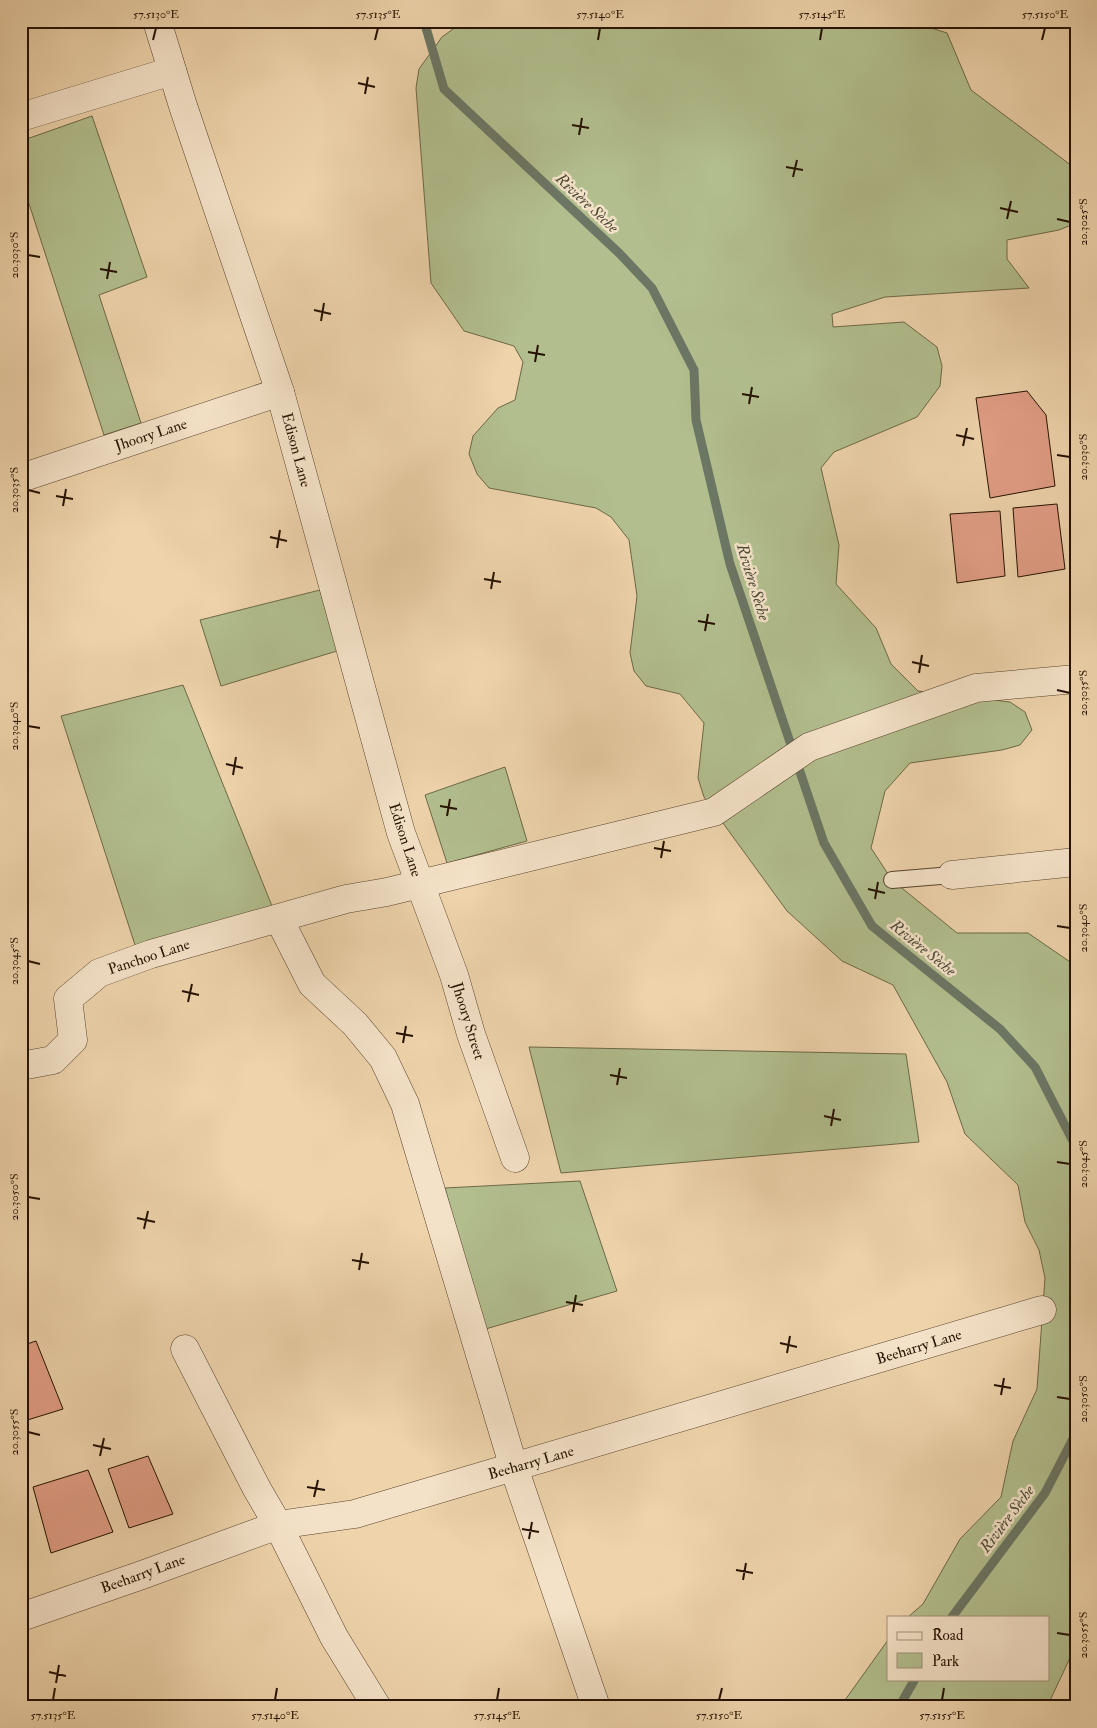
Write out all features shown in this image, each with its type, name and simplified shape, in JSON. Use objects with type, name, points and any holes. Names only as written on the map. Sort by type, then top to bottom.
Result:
[{"type":"street","name":"Edison Lane","points":[[157,21],[280,392],[401,833],[419,883]]},
{"type":"street","points":[[21,117],[172,71]]},
{"type":"street","name":"Jhoory Lane","points":[[21,478],[280,392]]},
{"type":"street","points":[[596,1707],[514,1468],[405,1104],[383,1058],[355,1024],[312,984],[279,919],[346,899],[387,892],[714,812],[809,747],[976,688],[1076,678]]},
{"type":"street","points":[[952,875],[1076,862]]},
{"type":"street","name":"Jhoory Street","points":[[419,883],[454,975],[471,1034],[515,1158]]},
{"type":"street","name":"Panchoo Lane","points":[[21,1066],[53,1060],[73,1040],[68,999],[99,973],[152,954],[279,919]]},
{"type":"street","name":"Beeharry Lane","points":[[21,1617],[278,1525],[355,1514],[1042,1310]]},
{"type":"street","points":[[184,1349],[257,1489],[278,1525],[334,1637],[377,1707]]},
{"type":"lane","points":[[892,880],[952,875]]},
{"type":"green space","points":[[464,21],[909,21],[947,33],[971,90],[1076,169],[1076,223],[1059,230],[1007,240],[1007,259],[1029,288],[885,297],[832,314],[833,327],[904,322],[937,347],[942,366],[940,386],[917,417],[834,452],[821,468],[839,545],[836,584],[876,628],[891,664],[918,691],[1010,702],[1025,712],[1032,730],[1020,745],[1002,750],[910,763],[885,791],[871,848],[892,880],[957,933],[1028,933],[1076,966],[1076,1621],[1069,1660],[1047,1707],[840,1707],[887,1641],[887,1680],[1050,1680],[1050,1616],[909,1616],[923,1604],[960,1539],[1001,1497],[1013,1441],[1037,1389],[1045,1278],[1039,1250],[1025,1222],[1018,1185],[965,1134],[947,1082],[893,985],[842,961],[787,911],[704,797],[698,778],[704,723],[680,694],[646,686],[634,671],[630,653],[637,596],[629,540],[611,517],[596,508],[489,488],[477,474],[469,454],[473,436],[498,408],[515,400],[523,362],[514,346],[464,331],[431,283],[416,88],[419,69],[442,37]]},
{"type":"green space","points":[[92,116],[147,277],[99,295],[141,423],[104,435],[21,179],[21,141]]},
{"type":"green space","points":[[320,590],[337,651],[221,686],[200,620]]},
{"type":"green space","points":[[183,685],[272,906],[135,945],[61,716]]},
{"type":"green space","points":[[505,767],[527,841],[447,863],[425,795]]},
{"type":"green space","points":[[529,1047],[906,1054],[919,1142],[561,1173]]},
{"type":"green space","points":[[580,1181],[617,1291],[482,1330],[445,1188]]},
{"type":"building","points":[[1027,391],[1046,415],[1055,486],[990,498],[976,398]]},
{"type":"building","points":[[1057,504],[1065,569],[1018,577],[1013,508]]},
{"type":"building","points":[[1000,511],[1005,576],[957,583],[950,514]]},
{"type":"building","points":[[36,1341],[63,1409],[21,1422],[21,1346]]},
{"type":"building","points":[[148,1456],[173,1514],[129,1528],[108,1469]]},
{"type":"building","points":[[88,1470],[113,1532],[51,1553],[33,1487]]},
{"type":"waterway","name":"Rivière Sèche","points":[[424,21],[444,89],[619,253],[652,288],[694,370],[696,420],[730,564],[824,843],[872,926],[1000,1029],[1035,1067],[1076,1147]]},
{"type":"waterway","name":"Rivière Sèche","points":[[953,1616],[1045,1493],[1076,1433]]},
{"type":"waterway","name":"Rivière Sèche","points":[[899,1707],[914,1680]]}]
